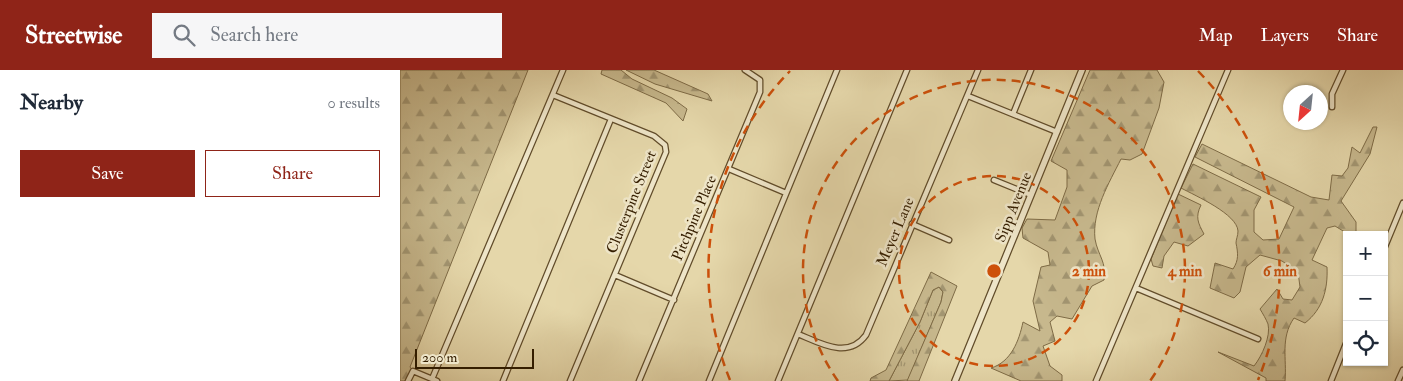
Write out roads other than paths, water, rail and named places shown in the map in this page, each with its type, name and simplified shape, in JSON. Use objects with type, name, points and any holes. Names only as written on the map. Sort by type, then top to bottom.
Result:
[{"type":"street","points":[[408,381],[413,371],[435,380],[563,70]]},
{"type":"street","name":"Pitchpine Place","points":[[639,381],[760,92],[760,80],[745,70]]},
{"type":"street","points":[[709,381],[837,70]]},
{"type":"street","points":[[778,381],[906,72],[898,70]]},
{"type":"street","name":"Meyer Lane","points":[[798,334],[836,349],[854,347],[861,342],[978,70]]},
{"type":"street","points":[[1013,114],[1031,70]]},
{"type":"street","name":"Sipp Avenue","points":[[955,381],[1082,70]]},
{"type":"street","points":[[1096,381],[1228,70]]},
{"type":"street","points":[[1332,107],[1332,94],[1343,70]]},
{"type":"street","name":"Clusterpine Street","points":[[553,95],[654,136],[662,141],[666,152],[570,381]]},
{"type":"street","points":[[968,96],[1057,132]]},
{"type":"street","points":[[503,381],[611,119]]},
{"type":"street","points":[[729,169],[786,193]]},
{"type":"street","points":[[994,180],[1031,195]]},
{"type":"street","points":[[1388,239],[1403,203]]},
{"type":"street","points":[[912,224],[949,240]]},
{"type":"street","points":[[615,275],[674,300]]},
{"type":"street","points":[[1136,288],[1258,339]]},
{"type":"street","points":[[1331,381],[1343,351]]},
{"type":"street","points":[[1398,381],[1403,370]]}]
